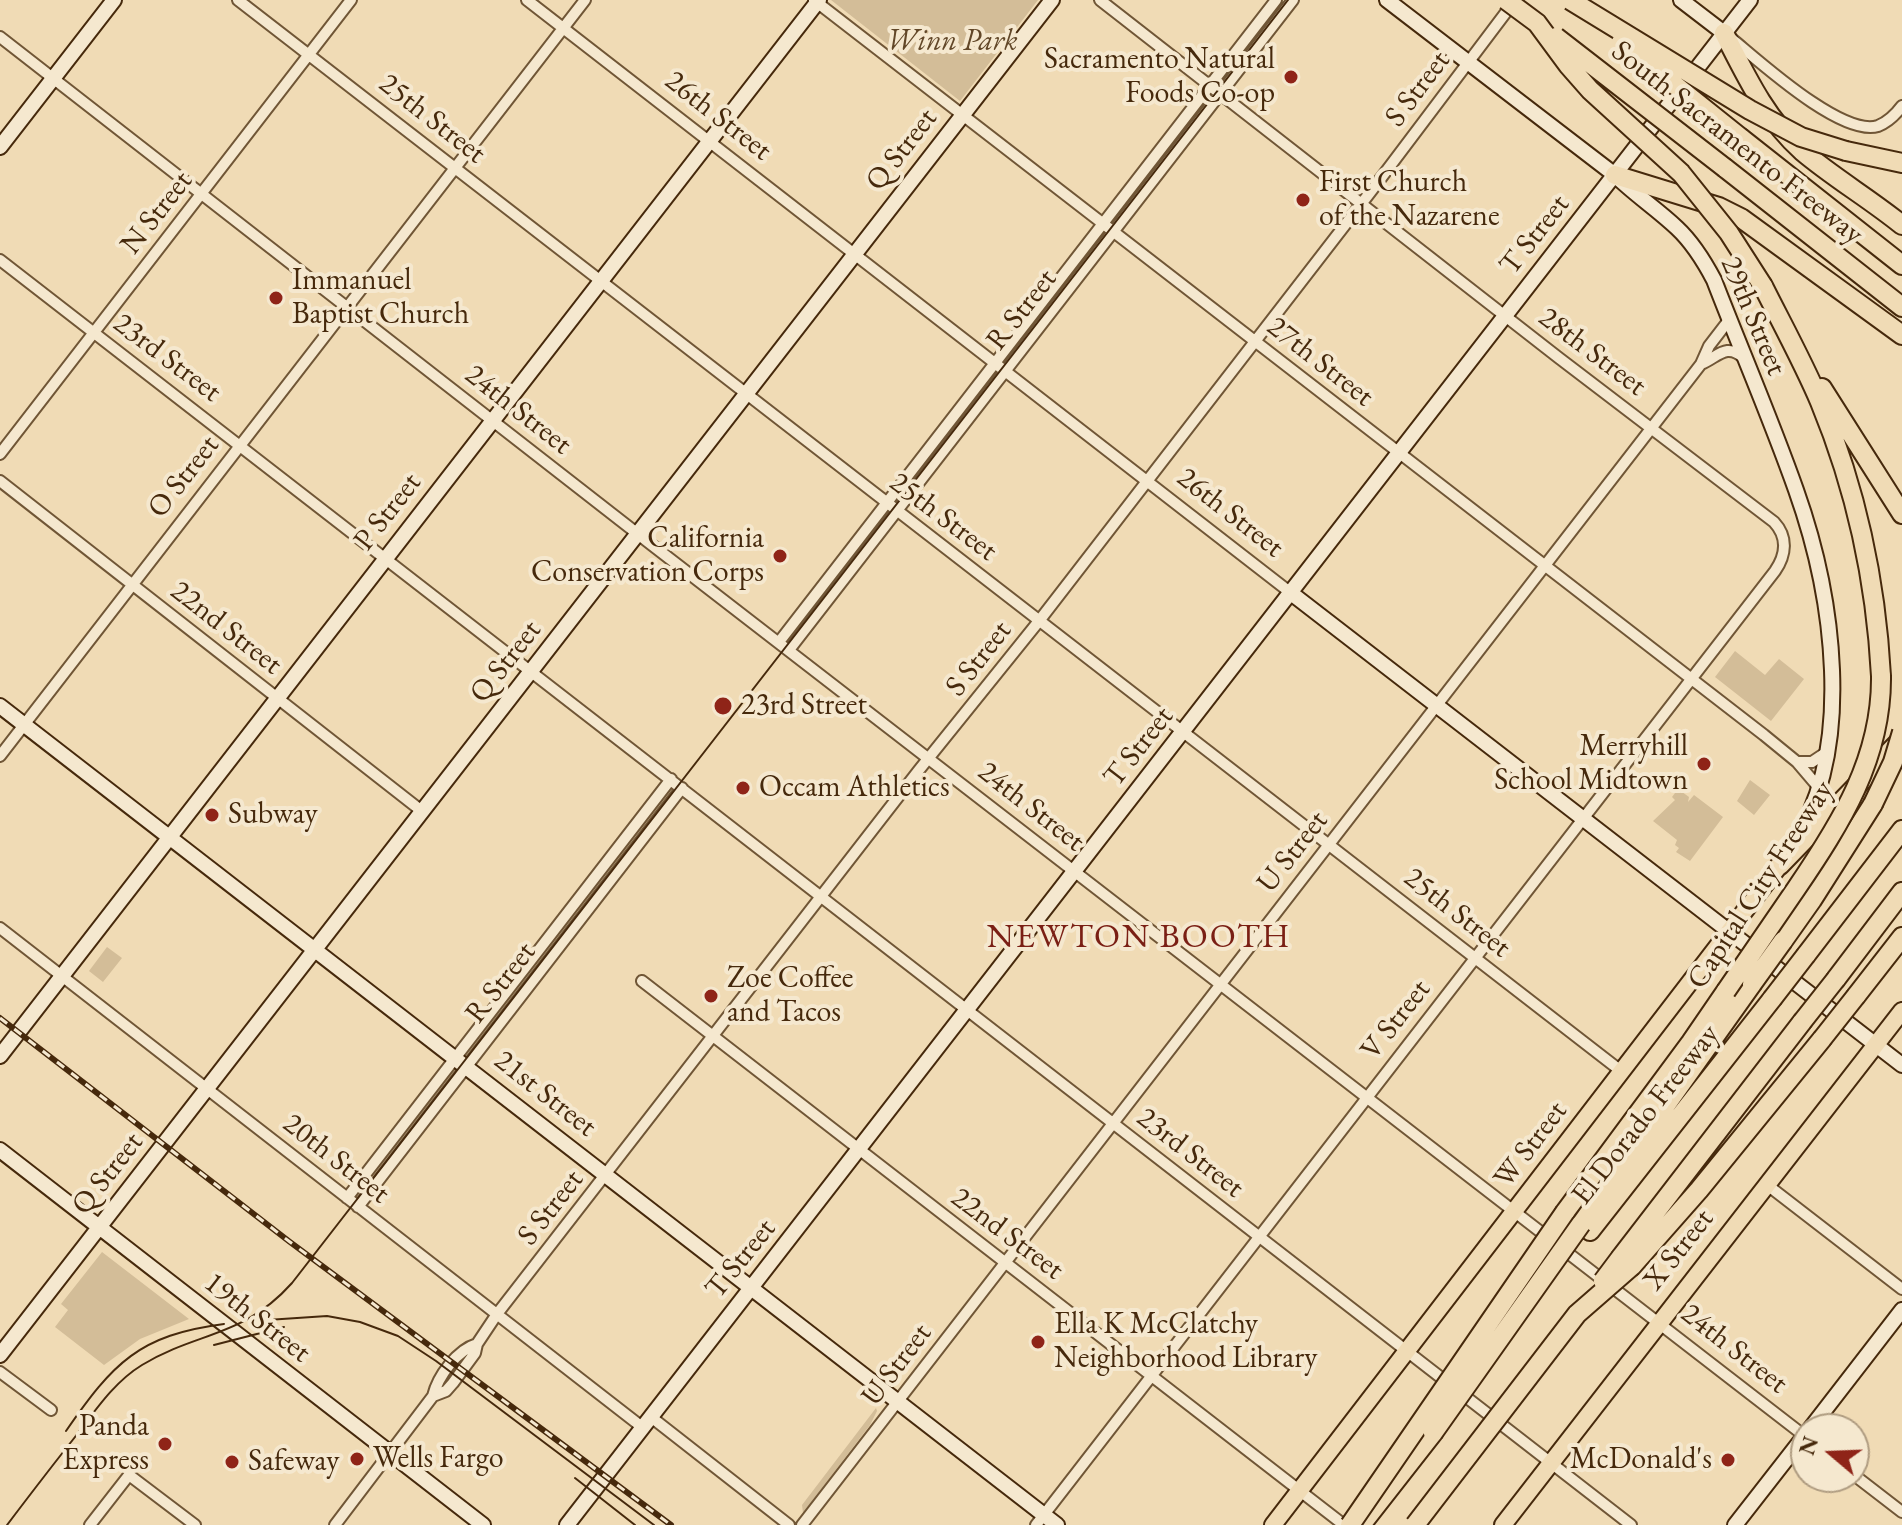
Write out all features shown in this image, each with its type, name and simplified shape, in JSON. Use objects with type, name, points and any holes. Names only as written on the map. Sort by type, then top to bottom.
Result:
[{"type":"highway","name":"Capital City Freeway","points":[[1350,1525],[1565,1212],[1691,1042],[1831,839],[1864,773],[1876,729],[1881,676],[1879,629],[1859,523],[1841,461],[1801,360],[1763,286],[1729,233],[1689,183],[1666,158],[1590,90],[1537,23],[1506,0]]},
{"type":"highway","name":"South Sacramento Freeway","points":[[1569,0],[1902,265]]},
{"type":"highway","points":[[1569,0],[1750,110],[1801,137],[1902,163]]},
{"type":"highway","name":"South Sacramento Freeway","points":[[1537,23],[1902,307]]},
{"type":"highway","points":[[1724,33],[1760,102],[1787,136],[1803,152],[1902,225]]},
{"type":"highway","points":[[1846,151],[1902,155]]},
{"type":"highway","points":[[1615,175],[1719,207],[1741,218],[1902,335]]},
{"type":"highway","points":[[1801,360],[1902,514]]},
{"type":"highway","points":[[1586,1228],[1812,900],[1873,804],[1893,762],[1902,732]]},
{"type":"highway","points":[[1780,865],[1902,739]]},
{"type":"highway","name":"El Dorado Freeway","points":[[1361,1525],[1586,1228],[1772,999],[1902,830]]},
{"type":"highway","points":[[1627,1261],[1802,1022],[1902,892]]},
{"type":"highway","points":[[1415,1525],[1577,1314],[1699,1190],[1902,937]]},
{"type":"main road","points":[[0,147],[114,0]]},
{"type":"main road","name":"Q Street","points":[[0,1355],[1052,0]]},
{"type":"main road","name":"29th Street","points":[[1387,0],[1615,175],[1676,227],[1696,249],[1714,280],[1797,491],[1817,568],[1829,650],[1831,713],[1820,789]]},
{"type":"main road","points":[[1681,0],[1724,33]]},
{"type":"main road","name":"T Street","points":[[567,1525],[1750,0]]},
{"type":"main road","name":"P Street","points":[[0,1056],[816,1]]},
{"type":"main road","name":"26th Street","points":[[1291,593],[1902,1065]]},
{"type":"main road","name":"21st Street","points":[[0,706],[899,1402],[1040,1520],[1057,1525]]},
{"type":"main road","name":"W Street","points":[[1273,1525],[1780,865],[1809,818],[1820,789]]},
{"type":"main road","name":"X Street","points":[[1503,1525],[1902,1011]]},
{"type":"main road","name":"19th Street","points":[[0,1150],[483,1525]]},
{"type":"main road","points":[[1823,1413],[1902,1310]]},
{"type":"main road","points":[[1735,1525],[1790,1455]]},
{"type":"street","name":"25th Street","points":[[238,0],[1621,1071]]},
{"type":"street","name":"N Street","points":[[0,454],[351,0]]},
{"type":"street","name":"26th Street","points":[[527,0],[1291,593]]},
{"type":"street","name":"O Street","points":[[0,756],[585,0]]},
{"type":"street","name":"28th Street","points":[[1100,0],[1774,522],[1784,539]]},
{"type":"street","name":"R Street","points":[[779,642],[1276,0]]},
{"type":"street","name":"R Street","points":[[789,650],[1293,0]]},
{"type":"street","name":"S Street","points":[[335,1525],[433,1396],[446,1391],[453,1383],[475,1353],[477,1344],[497,1314],[1039,621],[1515,0]]},
{"type":"street","name":"27th Street","points":[[816,1],[1797,762],[1820,789]]},
{"type":"street","points":[[1724,33],[1828,114],[1872,127],[1888,121],[1900,109]]},
{"type":"street","name":"24th Street","points":[[0,37],[638,534],[1790,1421]]},
{"type":"street","name":"23rd Street","points":[[0,260],[1631,1525]]},
{"type":"street","name":"U Street","points":[[802,1525],[1652,428],[1701,364],[1709,346],[1729,320]]},
{"type":"street","points":[[1701,364],[1720,351],[1727,350],[1738,353],[1744,359]]},
{"type":"street","name":"22nd Street","points":[[0,481],[423,812]]},
{"type":"street","name":"V Street","points":[[1040,1520],[1779,564],[1784,539]]},
{"type":"street","points":[[1797,762],[1807,764],[1817,761],[1828,750]]},
{"type":"street","name":"R Street","points":[[358,1207],[461,1062],[671,779]]},
{"type":"street","name":"R Street","points":[[347,1198],[682,788]]},
{"type":"street","name":"20th Street","points":[[0,928],[497,1314],[789,1525]]},
{"type":"street","name":"22nd Street","points":[[642,981],[1344,1525]]},
{"type":"street","points":[[1766,1184],[1902,1289]]},
{"type":"street","points":[[0,1372],[51,1410]]},
{"type":"street","points":[[90,1525],[129,1475],[195,1525]]},
{"type":"street","points":[[1870,1487],[1902,1512]]},
{"type":"green space","name":"Winn Park","points":[[831,0],[1038,0],[960,101]]},
{"type":"green space","points":[[1735,651],[1765,675],[1779,659],[1804,679],[1771,721],[1715,677]]},
{"type":"green space","points":[[1750,780],[1770,795],[1754,815],[1737,801]]},
{"type":"green space","points":[[1678,789],[1689,797],[1688,802],[1694,795],[1723,817],[1690,861],[1676,852],[1679,848],[1675,845],[1677,840],[1653,821],[1675,800],[1672,797]]},
{"type":"green space","points":[[107,947],[122,958],[103,982],[89,971]]},
{"type":"green space","points":[[102,1252],[189,1319],[140,1339],[104,1365],[55,1327],[68,1310],[61,1304]]},
{"type":"green space","points":[[876,1408],[870,1425],[803,1513],[802,1505]]},
{"type":"tram line","points":[[7,1525],[98,1407],[123,1380],[163,1354],[256,1314],[292,1283],[1288,0]]},
{"type":"tram line","points":[[252,1321],[327,1316],[360,1322],[398,1336],[436,1361],[654,1525]]},
{"type":"tram line","points":[[66,1431],[99,1387],[131,1356],[170,1336],[224,1324]]},
{"type":"tram line","points":[[214,1345],[284,1327]]},
{"type":"tram line","points":[[575,1478],[635,1525]]},
{"type":"railway","points":[[0,1018],[290,1242],[671,1525]]},
{"type":"place","name":"Sacramento Natural Foods Co-op","points":[[1291,77]]},
{"type":"place","name":"First Church of the Nazarene","points":[[1303,200]]},
{"type":"place","name":"Immanuel Baptist Church","points":[[276,298]]},
{"type":"place","name":"California Conservation Corps","points":[[780,556]]},
{"type":"place","name":"23rd Street","points":[[723,706]]},
{"type":"place","name":"Merryhill School Midtown","points":[[1704,764]]},
{"type":"place","name":"Occam Athletics","points":[[743,788]]},
{"type":"place","name":"Subway","points":[[212,815]]},
{"type":"place","name":"Zoe Coffee and Tacos","points":[[711,996]]},
{"type":"place","name":"Ella K McClatchy Neighborhood Library","points":[[1038,1342]]},
{"type":"place","name":"Panda Express","points":[[165,1444]]},
{"type":"place","name":"Wells Fargo","points":[[357,1459]]},
{"type":"place","name":"McDonald's","points":[[1728,1460]]},
{"type":"place","name":"Safeway","points":[[232,1462]]},
{"type":"district","name":"NEWTON BOOTH","points":[[1139,938]]}]
